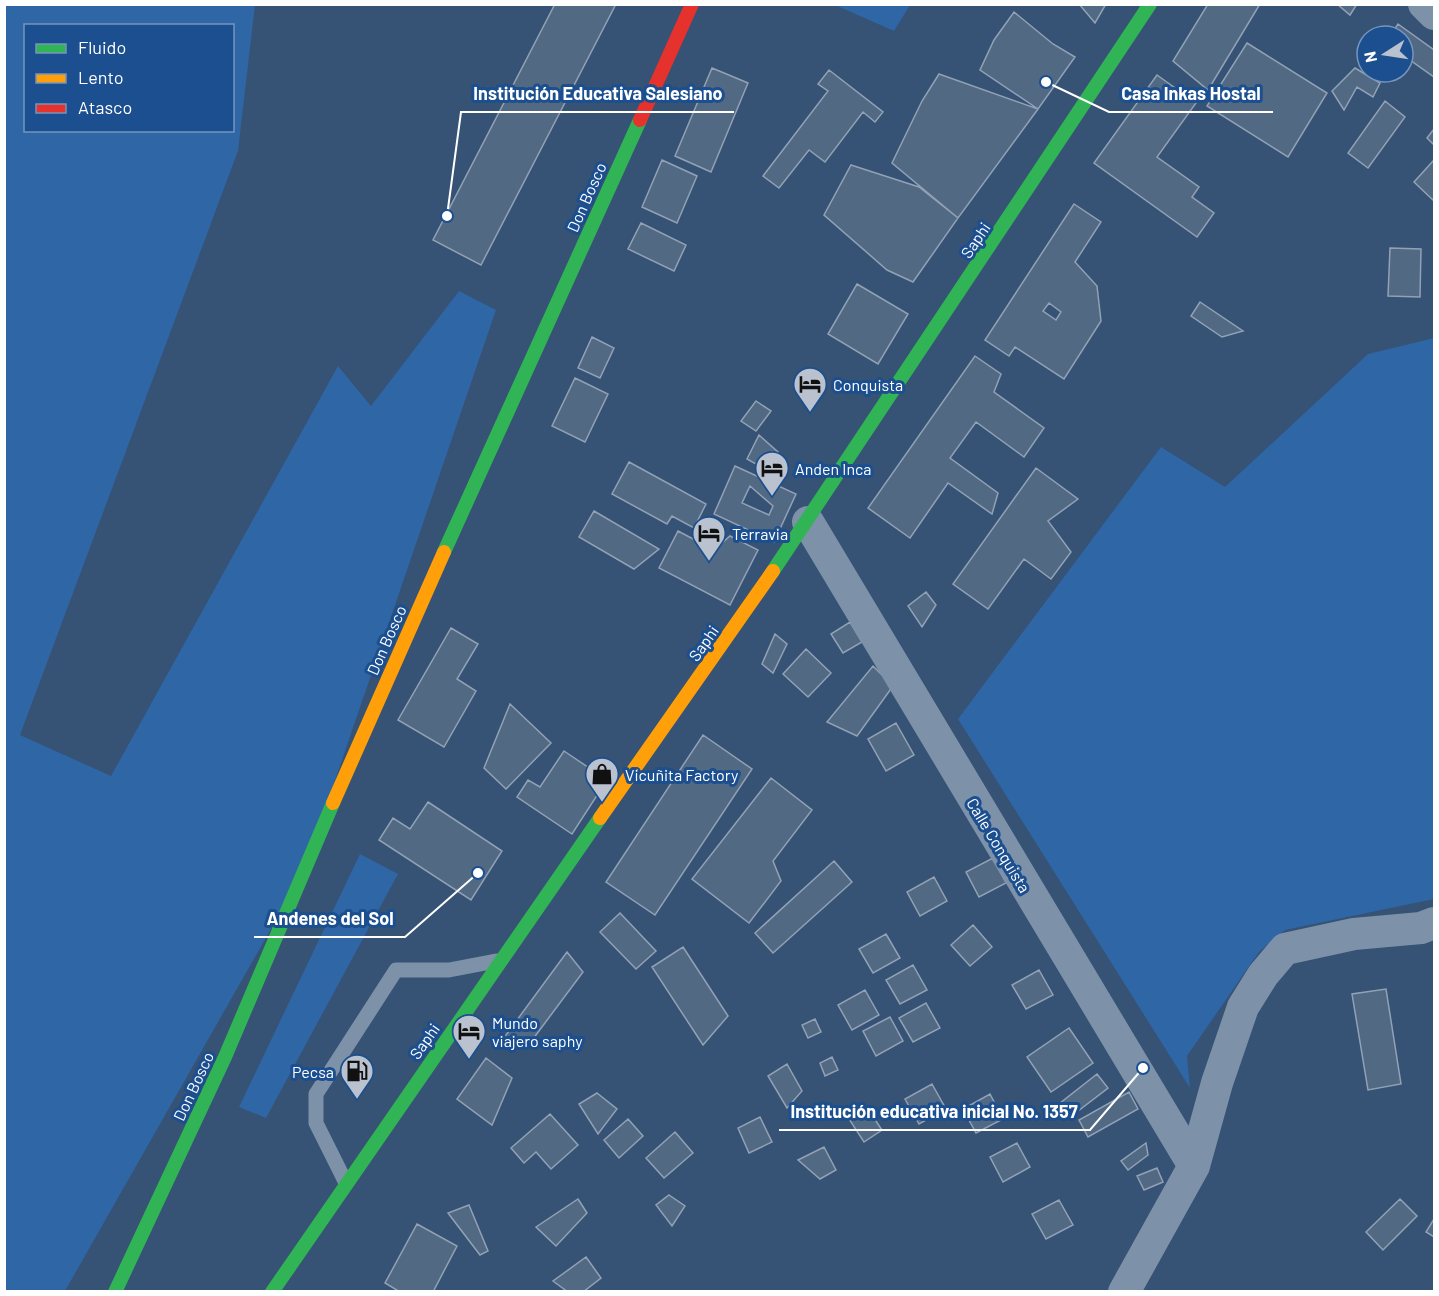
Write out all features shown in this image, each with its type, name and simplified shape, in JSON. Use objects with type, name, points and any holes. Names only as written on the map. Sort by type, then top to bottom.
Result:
[{"type":"street","name":"Don Bosco","points":[[115,1292],[225,1057],[362,736],[692,4]]},
{"type":"street","name":"Saphi","points":[[272,1292],[499,961],[808,522],[1149,4]]},
{"type":"street","points":[[1424,4],[1434,14]]},
{"type":"street","name":"Calle Conquista","points":[[808,522],[1194,1166]]},
{"type":"street","points":[[1124,1292],[1194,1166],[1217,1083],[1243,1007],[1263,975],[1285,949],[1354,934],[1421,928],[1434,924]]},
{"type":"lane","points":[[346,1183],[316,1123],[316,1094],[396,970],[449,970],[499,961]]},
{"type":"shaded area","points":[[5,5],[255,5],[238,151],[20,735],[111,776],[338,366],[371,406],[459,291],[496,310],[304,871],[65,1291],[5,1292]]},
{"type":"shaded area","points":[[835,5],[910,5],[894,31]]},
{"type":"shaded area","points":[[1434,338],[1434,899],[1285,930],[1259,952],[1187,1056],[1190,1088],[958,719],[1161,447],[1225,487],[1368,354]]},
{"type":"shaded area","points":[[360,854],[398,874],[266,1118],[239,1107]]},
{"type":"building","points":[[555,4],[616,4],[481,265],[433,240]]},
{"type":"building","points":[[1079,4],[1106,4],[1095,23]]},
{"type":"building","points":[[1208,4],[1260,4],[1208,90],[1173,61]]},
{"type":"building","points":[[1337,4],[1357,4],[1350,15]]},
{"type":"building","points":[[1014,12],[1053,44],[1075,57],[1038,109],[980,70],[994,40]]},
{"type":"building","points":[[1415,36],[1434,50],[1434,77],[1415,64]]},
{"type":"building","points":[[1247,43],[1327,93],[1288,157],[1207,106]]},
{"type":"building","points":[[712,68],[748,83],[711,172],[675,156]]},
{"type":"building","points":[[1355,68],[1355,84],[1380,84],[1373,97],[1357,87],[1344,110],[1332,91]]},
{"type":"building","points":[[829,70],[883,112],[875,122],[863,112],[825,162],[809,150],[779,188],[763,176],[828,91],[818,84]]},
{"type":"building","points":[[939,74],[1038,109],[958,218],[892,163],[922,101]]},
{"type":"building","points":[[1157,75],[1196,103],[1157,157],[1199,187],[1192,197],[1214,213],[1197,237],[1094,163]]},
{"type":"building","points":[[1385,101],[1405,117],[1368,168],[1348,153]]},
{"type":"building","points":[[1434,129],[1434,145],[1427,138]]},
{"type":"building","points":[[662,160],[697,176],[677,223],[642,207]]},
{"type":"building","points":[[1434,160],[1434,201],[1414,182]]},
{"type":"building","points":[[851,165],[919,187],[958,218],[913,282],[887,270],[824,215]]},
{"type":"building","points":[[1074,204],[1101,222],[1075,262],[1097,286],[1101,321],[1064,379],[1015,347],[1009,356],[985,340]],"holes":[[[1049,303],[1061,312],[1056,320],[1043,311]]]},
{"type":"building","points":[[641,223],[686,245],[674,271],[628,249]]},
{"type":"building","points":[[1390,248],[1421,249],[1420,297],[1388,296]]},
{"type":"building","points":[[857,284],[908,314],[878,364],[828,334]]},
{"type":"building","points":[[1200,302],[1243,331],[1222,337],[1191,316]]},
{"type":"building","points":[[592,337],[614,348],[600,378],[578,368]]},
{"type":"building","points":[[975,356],[1001,374],[994,392],[1044,428],[1024,457],[976,422],[950,458],[998,493],[992,514],[948,483],[910,538],[868,508]]},
{"type":"building","points":[[575,378],[608,394],[585,442],[552,426]]},
{"type":"building","points":[[756,401],[771,411],[756,431],[741,421]]},
{"type":"building","points":[[759,435],[778,452],[770,472],[747,459]]},
{"type":"building","points":[[629,462],[706,504],[694,528],[672,516],[667,524],[612,494]]},
{"type":"building","points":[[735,466],[796,494],[774,542],[714,514]],"holes":[[[750,486],[773,506],[769,515],[742,503]]]},
{"type":"building","points":[[1036,468],[1078,499],[1048,521],[1071,552],[1051,579],[1024,559],[988,609],[953,584]]},
{"type":"building","points":[[594,511],[659,549],[634,569],[579,537]]},
{"type":"building","points":[[678,531],[714,550],[730,536],[758,550],[730,605],[659,568]]},
{"type":"building","points":[[926,592],[936,605],[922,627],[908,606]]},
{"type":"building","points":[[850,622],[862,642],[843,653],[831,634]]},
{"type":"building","points":[[451,628],[478,644],[457,679],[476,691],[444,747],[398,720]]},
{"type":"building","points":[[775,634],[787,644],[773,673],[762,664]]},
{"type":"building","points":[[806,649],[831,673],[808,697],[783,674]]},
{"type":"building","points":[[873,666],[893,686],[857,736],[827,722]]},
{"type":"building","points":[[510,704],[551,743],[506,789],[484,768]]},
{"type":"building","points":[[896,723],[914,755],[886,771],[868,739]]},
{"type":"building","points":[[703,735],[752,769],[655,915],[606,882]]},
{"type":"building","points":[[564,751],[607,780],[572,834],[517,797],[528,780],[540,787]]},
{"type":"building","points":[[771,778],[812,810],[773,861],[781,881],[749,923],[692,879]]},
{"type":"building","points":[[428,802],[502,851],[471,900],[379,840],[393,818],[410,829]]},
{"type":"building","points":[[993,858],[1006,883],[979,897],[966,872]]},
{"type":"building","points":[[834,861],[852,882],[773,953],[755,933]]},
{"type":"building","points":[[934,877],[947,901],[920,916],[907,892]]},
{"type":"building","points":[[620,913],[656,951],[636,969],[600,932]]},
{"type":"building","points":[[973,925],[992,947],[970,966],[951,945]]},
{"type":"building","points":[[886,934],[900,958],[873,973],[859,949]]},
{"type":"building","points":[[683,947],[728,1016],[703,1045],[652,967]]},
{"type":"building","points":[[567,952],[583,972],[527,1047],[503,1039]]},
{"type":"building","points":[[913,965],[927,990],[900,1004],[886,980]]},
{"type":"building","points":[[1039,970],[1053,995],[1026,1009],[1012,985]]},
{"type":"building","points":[[1386,989],[1401,1084],[1368,1090],[1352,994]]},
{"type":"building","points":[[865,990],[879,1015],[852,1030],[838,1005]]},
{"type":"building","points":[[926,1003],[940,1028],[913,1042],[899,1018]]},
{"type":"building","points":[[890,1017],[903,1041],[876,1056],[863,1031]]},
{"type":"building","points":[[815,1019],[821,1032],[808,1038],[802,1025]]},
{"type":"building","points":[[1069,1028],[1093,1063],[1051,1092],[1027,1057]]},
{"type":"building","points":[[832,1057],[838,1070],[825,1076],[820,1063]]},
{"type":"building","points":[[486,1058],[512,1078],[492,1125],[457,1099]]},
{"type":"building","points":[[787,1064],[802,1091],[787,1108],[768,1076]]},
{"type":"building","points":[[1097,1074],[1108,1088],[1069,1118],[1059,1104]]},
{"type":"building","points":[[932,1084],[946,1109],[919,1124],[905,1099]]},
{"type":"building","points":[[1129,1092],[1138,1109],[1088,1137],[1079,1120]]},
{"type":"building","points":[[597,1093],[617,1109],[598,1134],[579,1104]]},
{"type":"building","points":[[990,1094],[1003,1119],[976,1133],[963,1109]]},
{"type":"building","points":[[868,1109],[882,1130],[864,1142],[847,1116]]},
{"type":"building","points":[[550,1114],[578,1145],[551,1169],[536,1152],[524,1163],[511,1148]]},
{"type":"building","points":[[760,1117],[772,1142],[749,1153],[738,1128]]},
{"type":"building","points":[[628,1119],[643,1136],[619,1158],[604,1140]]},
{"type":"building","points":[[675,1132],[693,1153],[664,1178],[646,1158]]},
{"type":"building","points":[[1017,1143],[1030,1167],[1003,1182],[990,1157]]},
{"type":"building","points":[[1146,1143],[1148,1155],[1128,1170],[1121,1161]]},
{"type":"building","points":[[824,1147],[836,1170],[820,1179],[798,1160]]},
{"type":"building","points":[[1157,1168],[1163,1182],[1144,1190],[1137,1176]]},
{"type":"building","points":[[669,1195],[685,1206],[672,1226],[656,1205]]},
{"type":"building","points":[[578,1199],[587,1213],[556,1246],[536,1227]]},
{"type":"building","points":[[1400,1199],[1417,1216],[1383,1250],[1366,1232]]},
{"type":"building","points":[[1059,1200],[1073,1225],[1046,1239],[1032,1214]]},
{"type":"building","points":[[469,1205],[488,1251],[480,1255],[448,1213]]},
{"type":"building","points":[[1434,1219],[1434,1237],[1426,1232]]},
{"type":"building","points":[[417,1224],[457,1246],[433,1292],[400,1292],[385,1283]]},
{"type":"building","points":[[586,1257],[601,1278],[583,1292],[568,1292],[553,1281]]},
{"type":"traffic: fast","points":[[773,571],[1150,4]]},
{"type":"traffic: fast","points":[[444,552],[640,120]]},
{"type":"traffic: fast","points":[[115,1292],[225,1057],[333,803]]},
{"type":"traffic: fast","points":[[272,1292],[600,818]]},
{"type":"traffic: slow","points":[[333,803],[444,552]]},
{"type":"traffic: slow","points":[[600,818],[773,571]]},
{"type":"traffic: jam","points":[[640,120],[692,4]]},
{"type":"place","name":"Casa Inkas Hostal","points":[[1046,82]]},
{"type":"place","name":"Institución Educativa Salesiano","points":[[447,216]]},
{"type":"place","name":"Conquista","points":[[810,413]]},
{"type":"place","name":"Anden Inca","points":[[772,497]]},
{"type":"place","name":"Terravia","points":[[709,562]]},
{"type":"place","name":"Vicuñita Factory","points":[[602,803]]},
{"type":"place","name":"Andenes del Sol","points":[[478,873]]},
{"type":"place","name":"Mundo viajero saphy","points":[[469,1060]]},
{"type":"place","name":"Institución educativa inicial No. 1357","points":[[1143,1068]]},
{"type":"place","name":"Pecsa","points":[[357,1100]]}]
